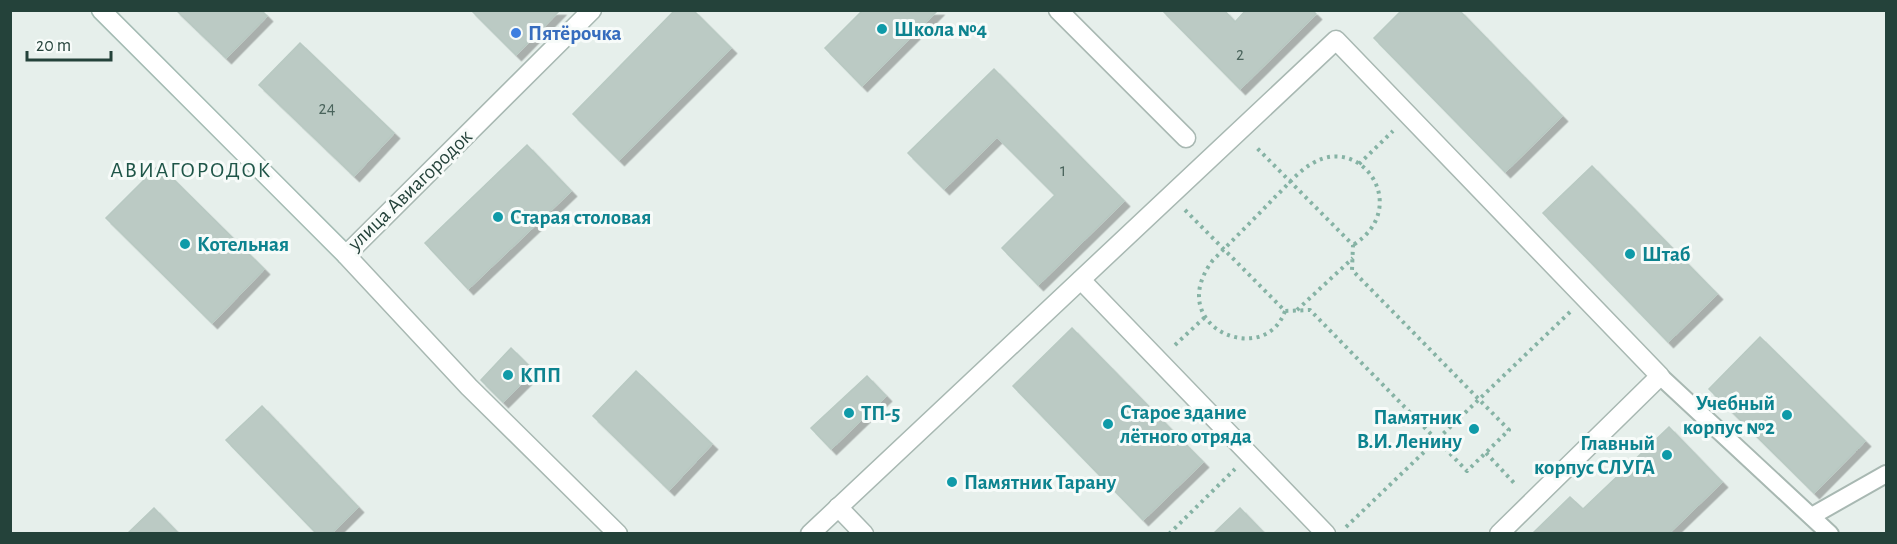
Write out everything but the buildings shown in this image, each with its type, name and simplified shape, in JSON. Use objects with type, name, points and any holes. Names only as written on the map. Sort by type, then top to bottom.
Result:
[{"type":"street","name":"улица Авиагородок","points":[[101,10],[346,255],[592,10]]},
{"type":"street","points":[[1058,10],[1186,138]]},
{"type":"street","points":[[810,534],[1336,40],[1660,376],[1499,534]]},
{"type":"street","points":[[346,255],[469,387],[618,534]]},
{"type":"street","points":[[1081,280],[1326,534]]},
{"type":"street","points":[[838,507],[864,534]]},
{"type":"lane","points":[[1660,376],[1830,534]]},
{"type":"lane","points":[[1812,516],[1887,474]]},
{"type":"path","points":[[1359,164],[1410,116]]},
{"type":"path","points":[[1171,195],[1286,311],[1310,310],[1467,471],[1509,430],[1352,270],[1353,245],[1240,130]]},
{"type":"path","points":[[1286,311],[1284,317],[1273,329],[1260,336],[1245,339],[1229,336],[1215,329],[1205,317],[1199,302],[1199,287],[1204,272],[1224,249],[1313,162],[1328,157],[1344,158],[1359,164],[1371,174],[1378,188],[1380,203],[1378,218],[1370,232],[1353,245]]},
{"type":"path","points":[[1297,311],[1353,258]]},
{"type":"path","points":[[1339,534],[1478,398],[1585,298]]},
{"type":"path","points":[[1159,360],[1205,317]]},
{"type":"path","points":[[1486,453],[1532,501]]},
{"type":"path","points":[[1168,534],[1250,454]]},
{"type":"place","name":"Школа №4","points":[[882,29]]},
{"type":"place","name":"Пятёрочка","points":[[516,33]]},
{"type":"place","name":"Старая столовая","points":[[498,217]]},
{"type":"place","name":"Котельная","points":[[185,244]]},
{"type":"place","name":"Штаб","points":[[1630,254]]},
{"type":"place","name":"КПП","points":[[508,375]]},
{"type":"place","name":"ТП-5","points":[[849,413]]},
{"type":"place","name":"Учебный корпус №2","points":[[1787,415]]},
{"type":"place","name":"Старое здание лётного отряда","points":[[1108,424]]},
{"type":"place","name":"Памятник В.И. Ленину","points":[[1474,429]]},
{"type":"place","name":"Главный корпус СЛУГА","points":[[1667,455]]},
{"type":"place","name":"Памятник Тарану","points":[[952,482]]},
{"type":"district","name":"АВИАГОРОДОК","points":[[191,170]]}]
